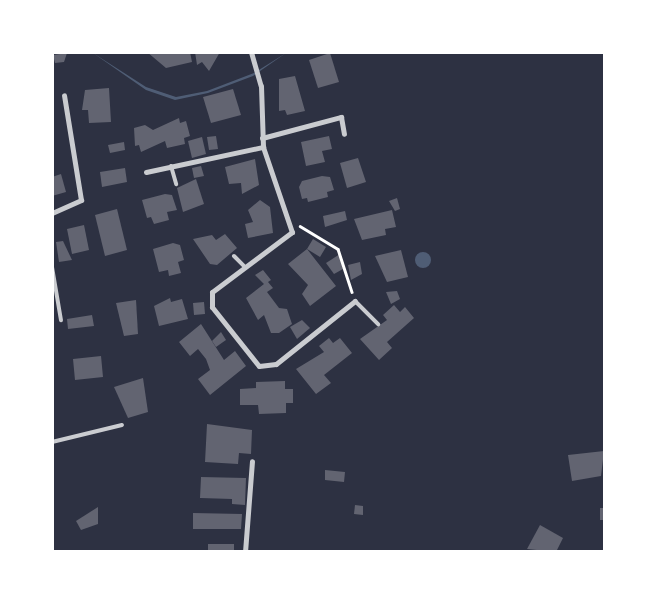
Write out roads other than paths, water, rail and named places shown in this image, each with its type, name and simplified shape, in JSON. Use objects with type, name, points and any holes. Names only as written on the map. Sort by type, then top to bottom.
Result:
[{"type":"street","points":[[251,52],[261,86],[262,147],[292,232],[212,292],[212,307],[259,366],[276,364],[355,301]]},
{"type":"street","points":[[52,213],[81,200],[64,95]]},
{"type":"street","points":[[262,138],[340,117],[344,134]]},
{"type":"street","points":[[146,172],[262,147]]},
{"type":"street","points":[[244,552],[252,461]]},
{"type":"lane","points":[[171,166],[176,184]]},
{"type":"lane","points":[[234,256],[245,267]]},
{"type":"lane","points":[[52,267],[61,320]]},
{"type":"lane","points":[[355,301],[378,324]]},
{"type":"lane","points":[[52,442],[122,425]]},
{"type":"water","points":[[93,53],[146,87],[176,97],[207,91],[254,73],[286,53],[253,76],[208,93],[175,100],[146,90]]},
{"type":"water","points":[[423,252],[431,260],[423,268],[415,260]]}]
